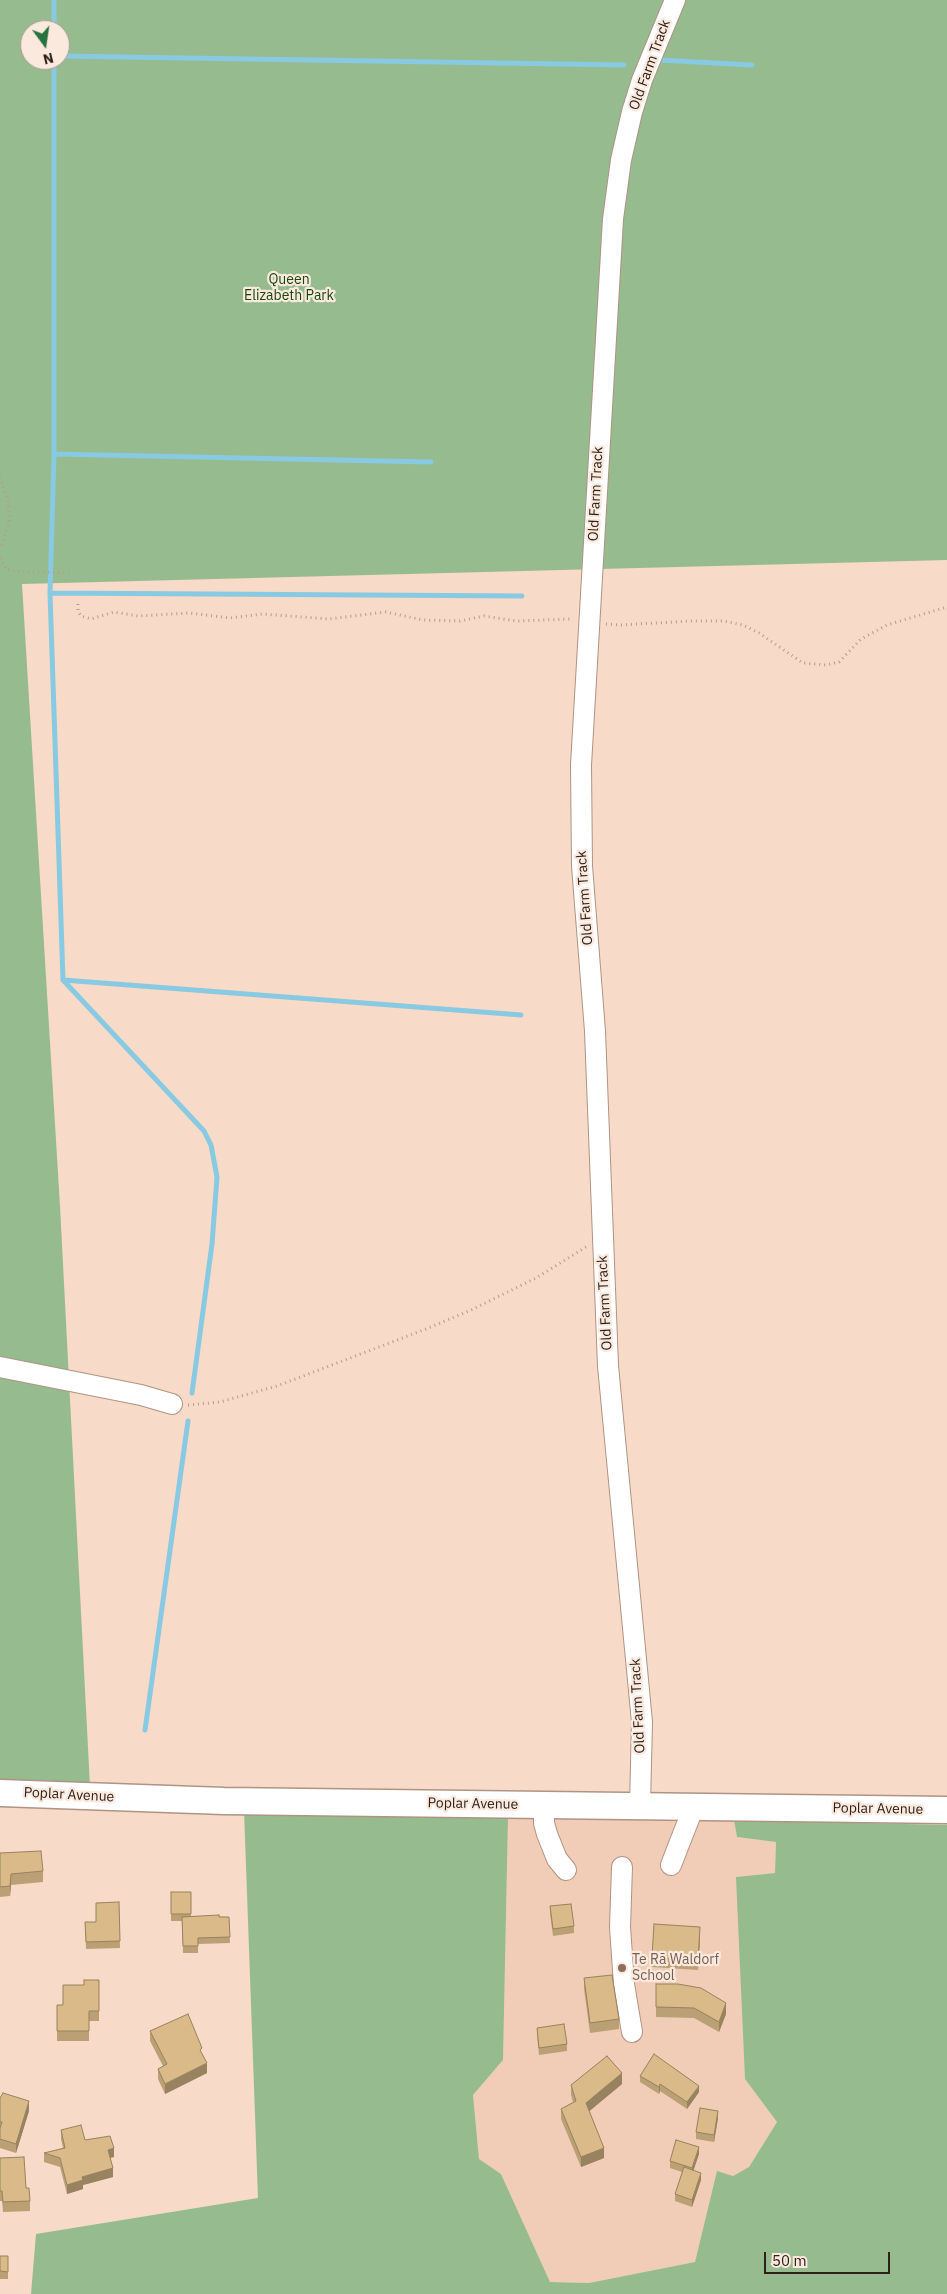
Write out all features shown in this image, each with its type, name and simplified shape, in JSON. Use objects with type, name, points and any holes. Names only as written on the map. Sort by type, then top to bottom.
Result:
[{"type":"main road","name":"Poplar Avenue","points":[[0,1793],[224,1801],[947,1810]]},
{"type":"street","name":"Old Farm Track","points":[[640,1805],[642,1722],[608,1366],[595,1031],[582,866],[581,765],[613,219],[618,180],[632,112],[642,80],[675,0]]},
{"type":"street","points":[[0,1367],[141,1395],[172,1404]]},
{"type":"street","points":[[544,1805],[544,1823],[557,1858],[566,1870]]},
{"type":"street","points":[[671,1865],[694,1806]]},
{"type":"street","points":[[622,1867],[620,1927],[624,1984],[632,2032]]},
{"type":"path","points":[[0,477],[8,501],[10,520],[0,550]]},
{"type":"path","points":[[0,558],[6,569],[13,571],[69,573]]},
{"type":"path","points":[[78,604],[78,611],[81,616],[92,619],[114,612],[138,616],[189,613],[230,618],[262,614],[329,619],[386,612],[423,620],[460,621],[484,616],[516,621],[571,619],[620,626],[700,620],[724,621],[742,625],[759,633],[803,663],[826,665],[839,662],[861,639],[887,625],[947,607]]},
{"type":"path","points":[[172,1404],[204,1404],[256,1392],[426,1329],[471,1310],[536,1278],[578,1252],[602,1234]]},
{"type":"shaded area","name":"Te Rā Waldorf School","points":[[508,1818],[734,1820],[737,1837],[776,1842],[775,1873],[737,1877],[745,2079],[777,2122],[749,2167],[733,2176],[717,2172],[695,2262],[589,2283],[550,2282],[501,2174],[479,2159],[473,2095],[503,2060]]},
{"type":"green space","name":"Queen Elizabeth Park","points":[[0,0],[947,0],[947,560],[22,584],[60,1206],[91,1806],[0,1805]]},
{"type":"green space","points":[[244,1810],[508,1818],[503,2060],[473,2095],[479,2159],[501,2174],[550,2282],[589,2283],[695,2262],[717,2171],[733,2176],[749,2167],[777,2122],[745,2079],[736,1877],[775,1873],[776,1842],[737,1837],[734,1820],[947,1825],[947,2294],[31,2294],[36,2234],[258,2198]]},
{"type":"building","points":[[41,1851],[43,1871],[11,1874],[10,1886],[0,1887],[0,1853]]},
{"type":"building","points":[[171,1892],[191,1892],[191,1914],[171,1914]]},
{"type":"building","points":[[119,1902],[120,1941],[86,1942],[85,1922],[96,1922],[96,1903]]},
{"type":"building","points":[[571,1904],[574,1926],[553,1929],[550,1906]]},
{"type":"building","points":[[219,1915],[219,1917],[229,1917],[230,1937],[198,1938],[198,1946],[183,1946],[182,1917]]},
{"type":"building","points":[[654,1924],[700,1927],[698,1960],[652,1957]]},
{"type":"building","points":[[612,1975],[619,2019],[590,2023],[584,1978]]},
{"type":"building","points":[[84,1980],[99,1980],[99,2011],[89,2011],[89,2031],[57,2031],[57,2005],[63,2005],[63,1985],[84,1985]]},
{"type":"building","points":[[656,1984],[678,1984],[701,1988],[726,2003],[719,2022],[694,2008],[656,2007]]},
{"type":"building","points":[[188,2014],[202,2048],[200,2050],[207,2063],[165,2084],[158,2069],[167,2064],[150,2031]]},
{"type":"building","points":[[564,2024],[567,2044],[539,2048],[537,2028]]},
{"type":"building","points":[[654,2054],[699,2086],[687,2102],[660,2084],[659,2087],[640,2076]]},
{"type":"building","points":[[607,2056],[622,2073],[586,2103],[604,2148],[581,2157],[561,2109],[576,2101],[571,2085]]},
{"type":"building","points":[[3,2093],[29,2101],[16,2144],[0,2139],[2,2122],[0,2122],[0,2098]]},
{"type":"building","points":[[700,2108],[718,2111],[714,2135],[696,2132]]},
{"type":"building","points":[[81,2125],[85,2140],[110,2136],[114,2148],[108,2150],[113,2168],[82,2177],[83,2180],[67,2185],[60,2158],[44,2153],[65,2148],[61,2130]]},
{"type":"building","points":[[676,2140],[699,2147],[692,2168],[670,2161]]},
{"type":"building","points":[[24,2157],[26,2188],[29,2188],[30,2201],[3,2202],[2,2191],[0,2191],[0,2158]]},
{"type":"building","points":[[684,2167],[701,2173],[692,2200],[675,2194]]},
{"type":"building","points":[[0,2256],[8,2256],[8,2272],[0,2271]]},
{"type":"waterway","points":[[54,0],[54,20]]},
{"type":"waterway","points":[[70,56],[624,65]]},
{"type":"waterway","points":[[659,60],[752,65]]},
{"type":"waterway","points":[[54,70],[54,454],[50,593],[63,980],[204,1131],[211,1145],[217,1177],[212,1244],[192,1393]]},
{"type":"waterway","points":[[54,454],[431,462]]},
{"type":"waterway","points":[[50,593],[522,596]]},
{"type":"waterway","points":[[63,980],[521,1015]]},
{"type":"waterway","points":[[145,1730],[188,1421]]},
{"type":"place","name":"Te Rā Waldorf School","points":[[622,1968]]}]
